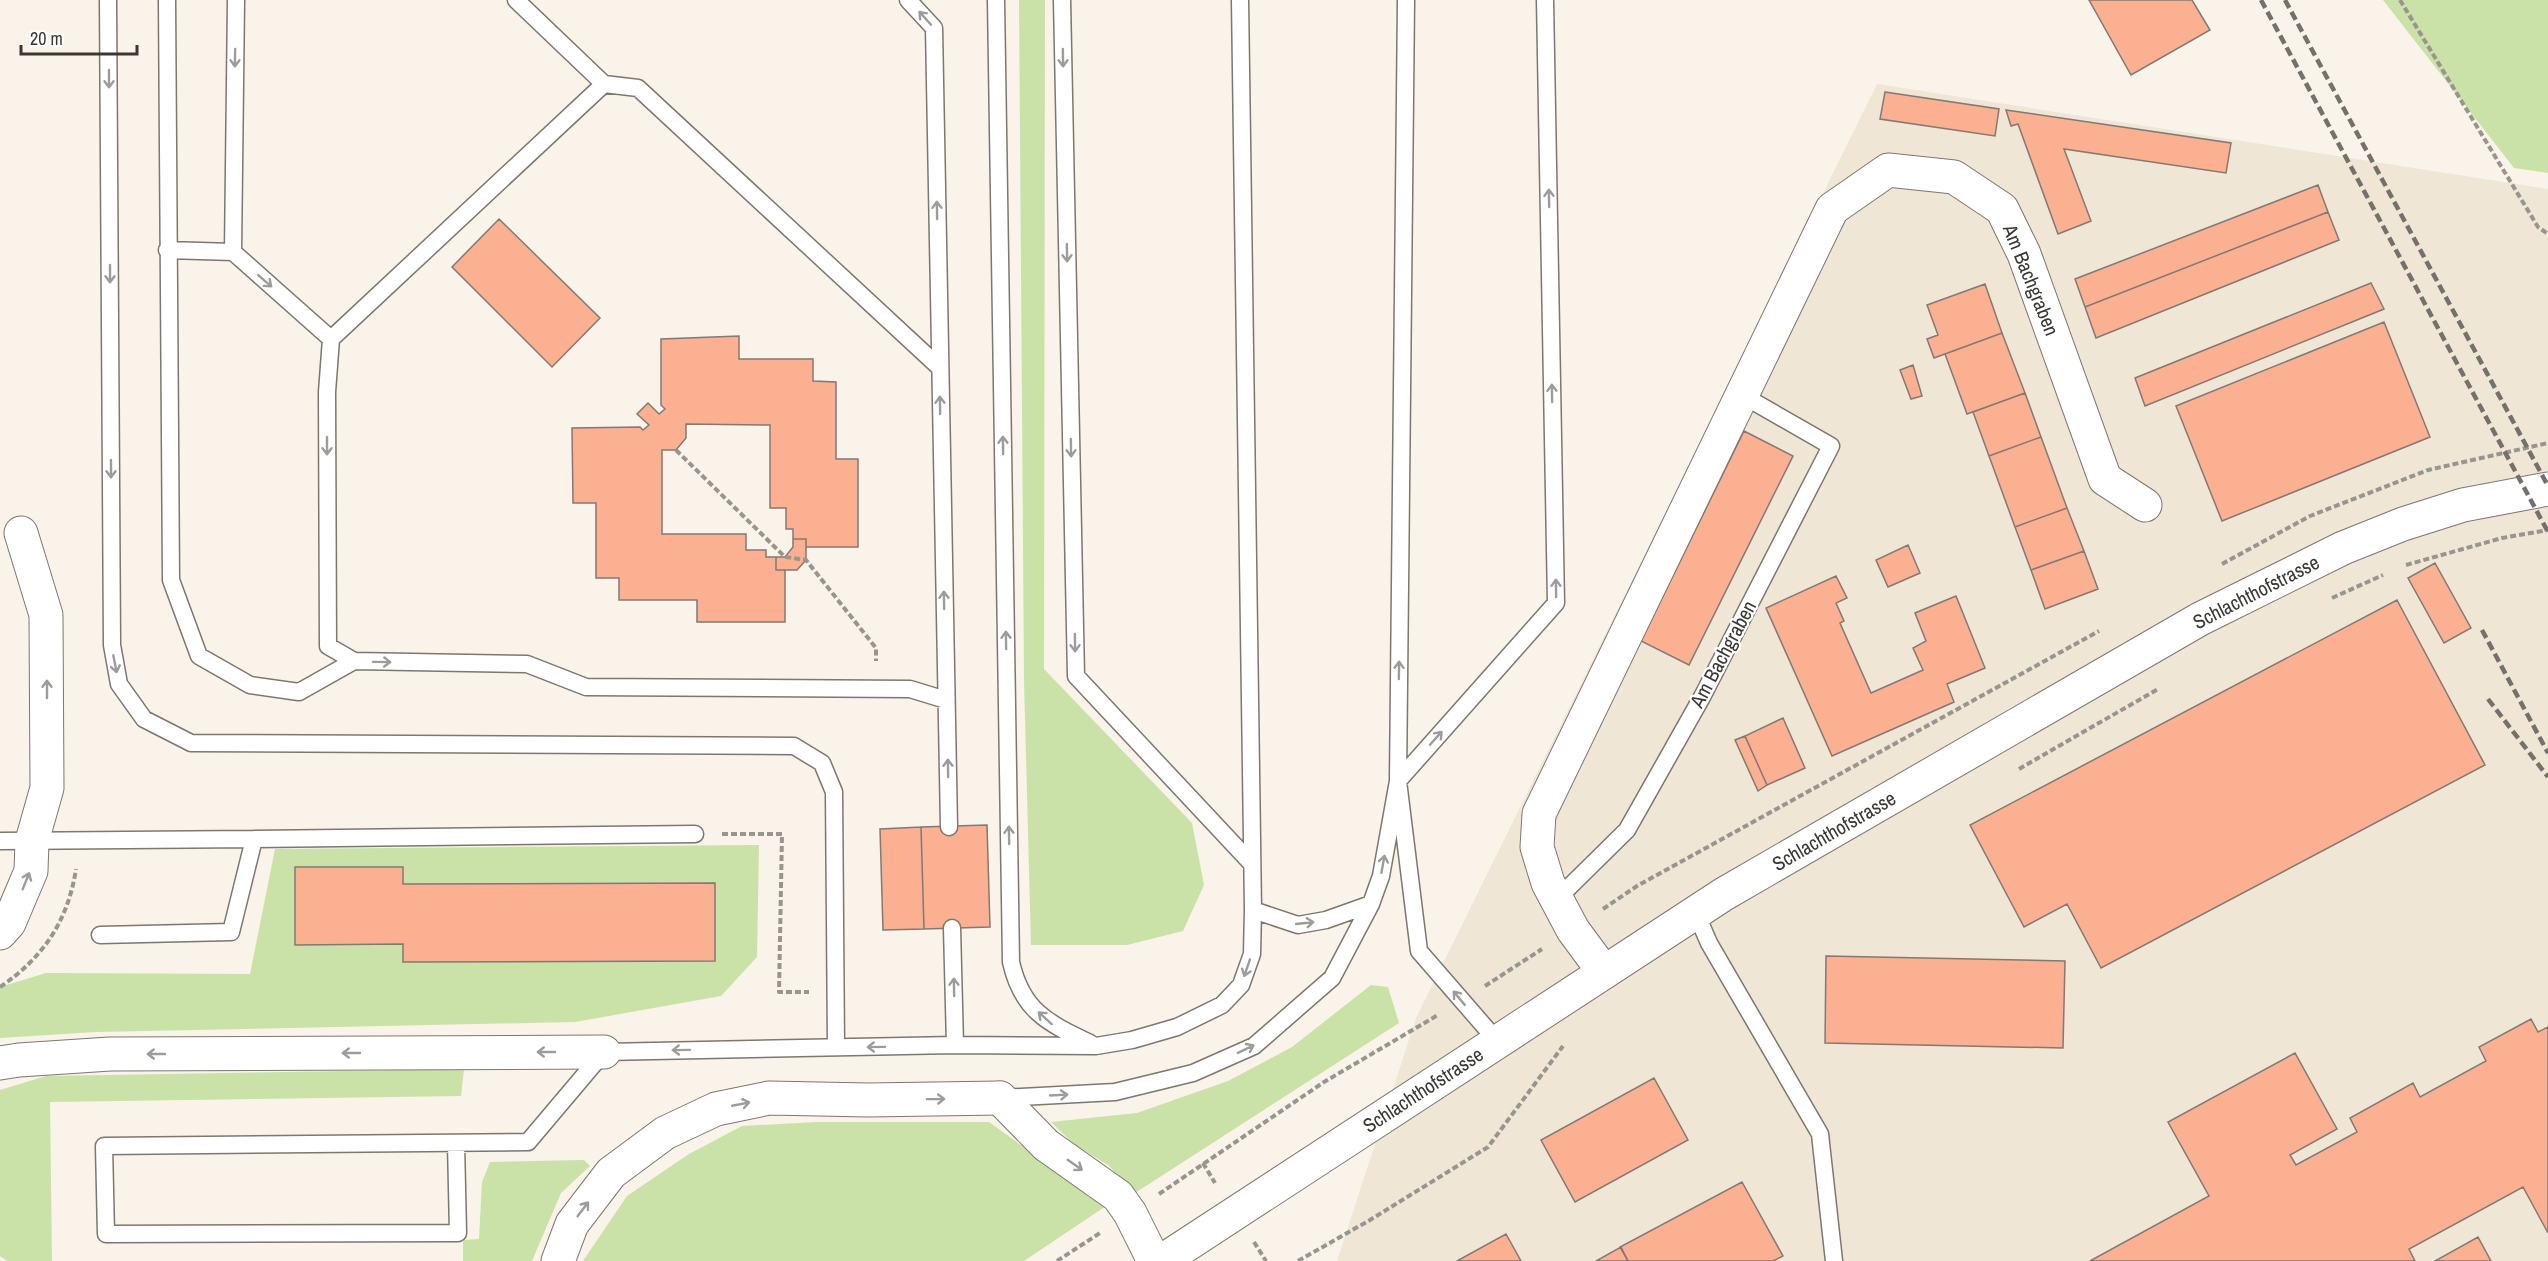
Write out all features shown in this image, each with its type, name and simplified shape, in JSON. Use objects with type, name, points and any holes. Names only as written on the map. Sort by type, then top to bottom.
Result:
[{"type":"main road","name":"Am Bachgraben","points":[[1604,972],[1573,930],[1548,884],[1536,847],[1539,814],[1832,209],[1888,170],[1954,177],[2002,209],[2024,254],[2105,479],[2145,505]]},
{"type":"main road","name":"Schlachthofstrasse","points":[[1162,1261],[1696,913],[2180,631],[2343,548],[2403,524],[2463,505],[2548,489]]},
{"type":"main road","points":[[0,933],[9,923],[31,871],[32,841],[47,788],[46,615],[21,533]]},
{"type":"main road","points":[[0,1063],[110,1054],[604,1052]]},
{"type":"main road","points":[[558,1261],[572,1224],[611,1173],[665,1133],[716,1109],[769,1098],[868,1100],[1000,1098],[1046,1145],[1118,1196],[1130,1213],[1154,1261]]},
{"type":"lane","points":[[108,0],[112,645],[119,684],[144,719],[191,743],[794,746],[822,763],[834,792],[836,1047]]},
{"type":"lane","points":[[167,0],[171,579],[199,656],[250,685],[299,692],[354,662],[527,664],[586,687],[910,688],[946,700]]},
{"type":"lane","points":[[233,252],[236,0]]},
{"type":"lane","points":[[516,0],[604,84],[638,88],[939,367]]},
{"type":"lane","points":[[908,0],[934,28],[949,827]]},
{"type":"lane","points":[[996,0],[1011,962],[1016,982],[1029,1003],[1050,1024],[1096,1046]]},
{"type":"lane","points":[[1062,0],[1076,676],[1252,864]]},
{"type":"lane","points":[[456,1143],[458,1233],[106,1234],[104,1146],[528,1142],[604,1052],[955,1045],[1096,1046],[1132,1040],[1177,1027],[1222,1005],[1241,985],[1252,954],[1253,910],[1240,0]]},
{"type":"lane","points":[[1406,0],[1398,782],[1419,951],[1498,1042]]},
{"type":"lane","points":[[1000,1098],[1115,1092],[1193,1073],[1254,1046],[1332,978],[1371,904],[1381,876],[1398,782],[1556,603],[1545,0]]},
{"type":"lane","points":[[354,662],[328,646],[327,392],[330,339],[604,84]]},
{"type":"lane","points":[[167,250],[233,252],[330,339]]},
{"type":"lane","name":"Am Bachgraben","points":[[1556,900],[1627,830],[1702,697],[1831,446],[1742,395]]},
{"type":"lane","points":[[0,841],[695,834]]},
{"type":"lane","points":[[100,935],[231,932],[254,839]]},
{"type":"lane","points":[[1253,910],[1298,925],[1326,920],[1371,904]]},
{"type":"lane","points":[[1696,913],[1709,944],[1820,1134],[1834,1261]]},
{"type":"lane","points":[[952,928],[955,1045]]},
{"type":"path","points":[[2400,0],[2538,226],[2548,234]]},
{"type":"path","points":[[676,450],[785,557],[806,560],[876,648],[876,688]]},
{"type":"path","points":[[2401,567],[2502,538],[2548,530]]},
{"type":"path","points":[[2328,600],[2390,571]]},
{"type":"path","points":[[2017,770],[2162,687]]},
{"type":"path","points":[[695,834],[782,834],[779,993],[836,992]]},
{"type":"path","points":[[1298,1261],[1379,1215],[1488,1147],[1569,1038]]},
{"type":"shaded area","points":[[1877,84],[2548,189],[2548,1261],[1337,1261],[1416,1018]]},
{"type":"green space","points":[[1019,0],[1045,0],[1044,669],[1192,823],[1204,885],[1183,931],[1127,945],[1031,945],[1024,680]]},
{"type":"green space","points":[[2383,0],[2548,0],[2548,173],[2514,168]]},
{"type":"green space","points":[[759,845],[757,957],[721,996],[575,1022],[96,1032],[0,1038],[0,987],[46,973],[250,974],[275,849]]},
{"type":"green space","points":[[1371,985],[1388,987],[1399,1023],[1135,1193],[1108,1165],[1075,1145],[1051,1122],[1137,1113],[1228,1081],[1292,1047]]},
{"type":"green space","points":[[464,1069],[461,1096],[50,1102],[52,1261],[7,1261],[0,1256],[0,1090],[46,1076]]},
{"type":"green space","points":[[817,1122],[989,1122],[1106,1206],[1024,1261],[583,1261],[627,1196],[689,1154],[742,1126]]},
{"type":"green space","points":[[584,1160],[590,1166],[561,1193],[532,1261],[463,1261],[463,1240],[479,1239],[482,1182],[490,1162]]},
{"type":"building","points":[[2089,0],[2192,0],[2210,30],[2131,75]]},
{"type":"building","points":[[1885,92],[1999,109],[1995,136],[1880,119]]},
{"type":"building","points":[[2006,110],[2231,143],[2226,173],[2064,149],[2091,221],[2058,234],[2018,124],[2011,126]]},
{"type":"building","points":[[2318,185],[2328,212],[2085,307],[2075,279]]},
{"type":"building","points":[[2328,212],[2339,240],[2096,338],[2085,307]]},
{"type":"building","points":[[499,219],[600,318],[552,367],[452,267]]},
{"type":"building","points":[[2371,283],[2384,309],[2145,406],[2135,378]]},
{"type":"building","points":[[1985,284],[2002,333],[1934,358],[1927,339],[1938,335],[1927,305]]},
{"type":"building","points":[[2384,322],[2430,437],[2222,521],[2176,406]]},
{"type":"building","points":[[2002,333],[2025,393],[1967,414],[1945,354]]},
{"type":"building","points":[[739,336],[739,359],[813,359],[813,381],[836,382],[836,459],[858,459],[858,547],[806,547],[806,539],[793,539],[793,529],[786,529],[786,508],[770,508],[770,425],[686,424],[686,438],[676,450],[662,450],[662,534],[746,534],[746,550],[766,550],[766,557],[776,557],[776,570],[785,570],[785,622],[697,622],[697,600],[619,600],[619,578],[596,578],[596,503],[573,503],[572,428],[640,427],[643,430],[649,425],[637,414],[648,403],[659,414],[665,409],[661,405],[661,339]]},
{"type":"building","points":[[1913,365],[1922,396],[1911,399],[1900,370]]},
{"type":"building","points":[[2025,393],[2041,437],[1989,456],[1973,412]]},
{"type":"building","points":[[1744,431],[1793,456],[1689,665],[1641,641]]},
{"type":"building","points":[[2041,437],[2067,508],[2015,527],[1989,456]]},
{"type":"building","points":[[2067,508],[2084,551],[2031,570],[2015,527]]},
{"type":"building","points":[[793,539],[806,539],[806,560],[797,570],[776,570],[776,557],[785,557],[793,547]]},
{"type":"building","points":[[1908,545],[1920,573],[1888,587],[1876,560]]},
{"type":"building","points":[[2084,551],[2098,589],[2045,609],[2031,570]]},
{"type":"building","points":[[2435,563],[2471,628],[2444,643],[2408,578]]},
{"type":"building","points":[[1836,576],[1847,598],[1836,603],[1844,621],[1840,623],[1871,693],[1923,670],[1913,648],[1926,641],[1915,613],[1956,596],[1985,668],[1947,684],[1954,702],[1832,756],[1766,608]]},
{"type":"building","points":[[2397,600],[2485,765],[2101,968],[2067,904],[2024,927],[1970,825]]},
{"type":"building","points":[[1783,718],[1805,768],[1767,785],[1745,736]]},
{"type":"building","points":[[1745,736],[1767,785],[1758,791],[1735,740]]},
{"type":"building","points":[[987,825],[990,927],[924,929],[921,827]]},
{"type":"building","points":[[921,827],[924,929],[883,930],[880,829]]},
{"type":"building","points":[[295,867],[403,867],[403,884],[715,883],[715,961],[403,962],[403,944],[295,945]]},
{"type":"building","points":[[1826,956],[2065,961],[2063,1048],[1825,1043]]},
{"type":"building","points":[[2531,1019],[2538,1032],[2548,1027],[2548,1233],[2523,1187],[2409,1249],[2415,1261],[2090,1261],[2209,1196],[2168,1122],[2295,1053],[2337,1129],[2290,1155],[2296,1165],[2357,1132],[2350,1118],[2413,1083],[2420,1097],[2486,1061],[2479,1047]]},
{"type":"building","points":[[1654,1078],[1688,1140],[1575,1202],[1541,1140]]},
{"type":"building","points":[[1742,1182],[1783,1256],[1773,1261],[1628,1261],[1620,1247]]},
{"type":"building","points":[[1506,1234],[1521,1261],[1457,1261]]},
{"type":"building","points":[[2478,1237],[2491,1261],[2435,1261]]},
{"type":"building","points":[[1621,1247],[1628,1261],[1596,1261]]},
{"type":"railway","points":[[2261,0],[2548,532]]},
{"type":"railway","points":[[2285,0],[2548,486]]},
{"type":"railway","points":[[2482,630],[2548,753]]},
{"type":"railway","points":[[2488,699],[2548,777]]}]
